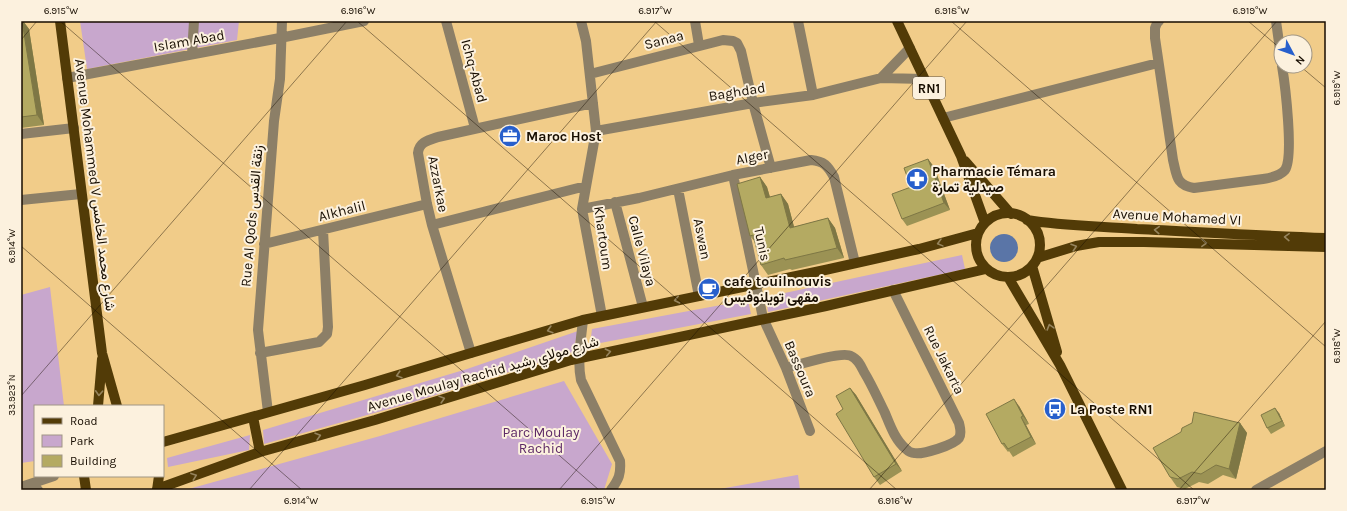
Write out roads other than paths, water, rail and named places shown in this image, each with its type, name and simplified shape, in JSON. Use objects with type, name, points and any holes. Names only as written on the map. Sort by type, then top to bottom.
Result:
[{"type":"main road","name":"Avenue Mohammed V شارع محمد الخامس","points":[[60,21],[102,353]]},
{"type":"main road","name":"RN1","points":[[896,21],[961,156],[986,223]]},
{"type":"main road","name":"RN1","points":[[961,156],[1011,214],[1027,220]]},
{"type":"main road","points":[[1011,214],[997,216],[986,223],[978,233],[976,252],[980,261],[992,274],[1008,277],[1021,274],[1035,262]]},
{"type":"main road","points":[[1027,220],[1033,226],[1039,237],[1039,249],[1035,262],[1060,365]]},
{"type":"main road","name":"Avenue Mohamed VI","points":[[1027,220],[1074,226],[1326,238]]},
{"type":"main road","name":"Avenue Moulay Rachid شارع مولاي رشيد","points":[[164,442],[365,385],[583,320],[919,249],[978,233]]},
{"type":"main road","name":"Avenue Mohamed VI","points":[[1035,262],[1076,246],[1099,242],[1326,247]]},
{"type":"main road","name":"Avenue Moulay Rachid شارع مولاي رشيد","points":[[157,490],[260,452],[375,420],[579,358],[986,269]]},
{"type":"main road","points":[[1008,277],[1060,365],[1122,490]]},
{"type":"main road","points":[[98,405],[102,353]]},
{"type":"main road","points":[[102,353],[117,405]]},
{"type":"main road","points":[[253,417],[260,452]]},
{"type":"main road","points":[[84,477],[86,490]]},
{"type":"main road","points":[[157,490],[159,477]]},
{"type":"street","points":[[192,54],[194,21]]},
{"type":"street","name":"Rue Al Qods زنقة القدس","points":[[268,412],[258,330],[274,121],[280,79],[280,38],[282,21]]},
{"type":"street","name":"Islam Abad","points":[[67,78],[364,21]]},
{"type":"street","name":"Ichq-Abad","points":[[446,21],[475,128]]},
{"type":"street","name":"Khartoum","points":[[581,21],[586,41],[596,131],[582,209],[602,316]]},
{"type":"street","points":[[695,21],[699,45]]},
{"type":"street","points":[[798,21],[813,95]]},
{"type":"street","points":[[1159,21],[1155,28],[1158,63],[1177,176],[1180,182],[1185,186],[1194,188],[1263,179],[1282,173],[1286,169],[1289,144],[1283,74]]},
{"type":"street","points":[[1276,21],[1278,34]]},
{"type":"street","name":"Sanaa","points":[[590,74],[699,45],[723,40],[737,43],[741,50],[753,103],[771,168]]},
{"type":"street","points":[[881,78],[910,48]]},
{"type":"street","points":[[943,118],[1158,63]]},
{"type":"street","name":"Baghdad","points":[[596,131],[753,103],[813,95],[881,78],[924,79]]},
{"type":"street","name":"Azzarkae","points":[[471,353],[432,225],[418,153],[419,148],[427,141],[475,128],[593,103]]},
{"type":"street","points":[[21,134],[74,128]]},
{"type":"street","name":"Alger","points":[[582,209],[733,175],[811,160],[819,161],[826,165],[834,177],[854,263]]},
{"type":"street","name":"Tunis","points":[[733,175],[763,318]]},
{"type":"street","points":[[432,225],[586,186]]},
{"type":"street","name":"Aswan","points":[[678,188],[699,296]]},
{"type":"street","points":[[21,200],[81,194]]},
{"type":"street","name":"Calle Vilaya","points":[[614,202],[643,308]]},
{"type":"street","name":"Alkhalil","points":[[264,244],[427,204]]},
{"type":"street","points":[[260,353],[319,342],[327,334],[328,327],[323,230]]},
{"type":"street","name":"Rue Jakarta","points":[[786,368],[847,354],[858,361],[873,386],[897,439],[907,450],[915,453],[925,452],[954,442],[961,435],[959,423],[893,290]]},
{"type":"street","name":"Bassoura","points":[[763,318],[786,368],[810,431]]},
{"type":"street","points":[[583,320],[579,358],[581,380],[620,461],[620,473],[611,490]]},
{"type":"street","points":[[1256,490],[1326,451]]},
{"type":"street","points":[[22,487],[51,477]]},
{"type":"street","points":[[22,487],[38,490]]},
{"type":"water","points":[[1004,234],[1014,238],[1018,248],[1014,258],[1004,262],[994,258],[990,248],[994,238]]},
{"type":"place","name":"Maroc Host","points":[[510,136]]},
{"type":"place","name":"Pharmacie Témara صيدلية تمارة","points":[[917,179]]},
{"type":"place","name":"cafe touilnouvis مقهى تويلنوفيس","points":[[709,289]]},
{"type":"place","name":"La Poste RN1","points":[[1055,409]]},
{"type":"park label","name":"Parc Moulay Rachid","points":[[541,440]]}]
